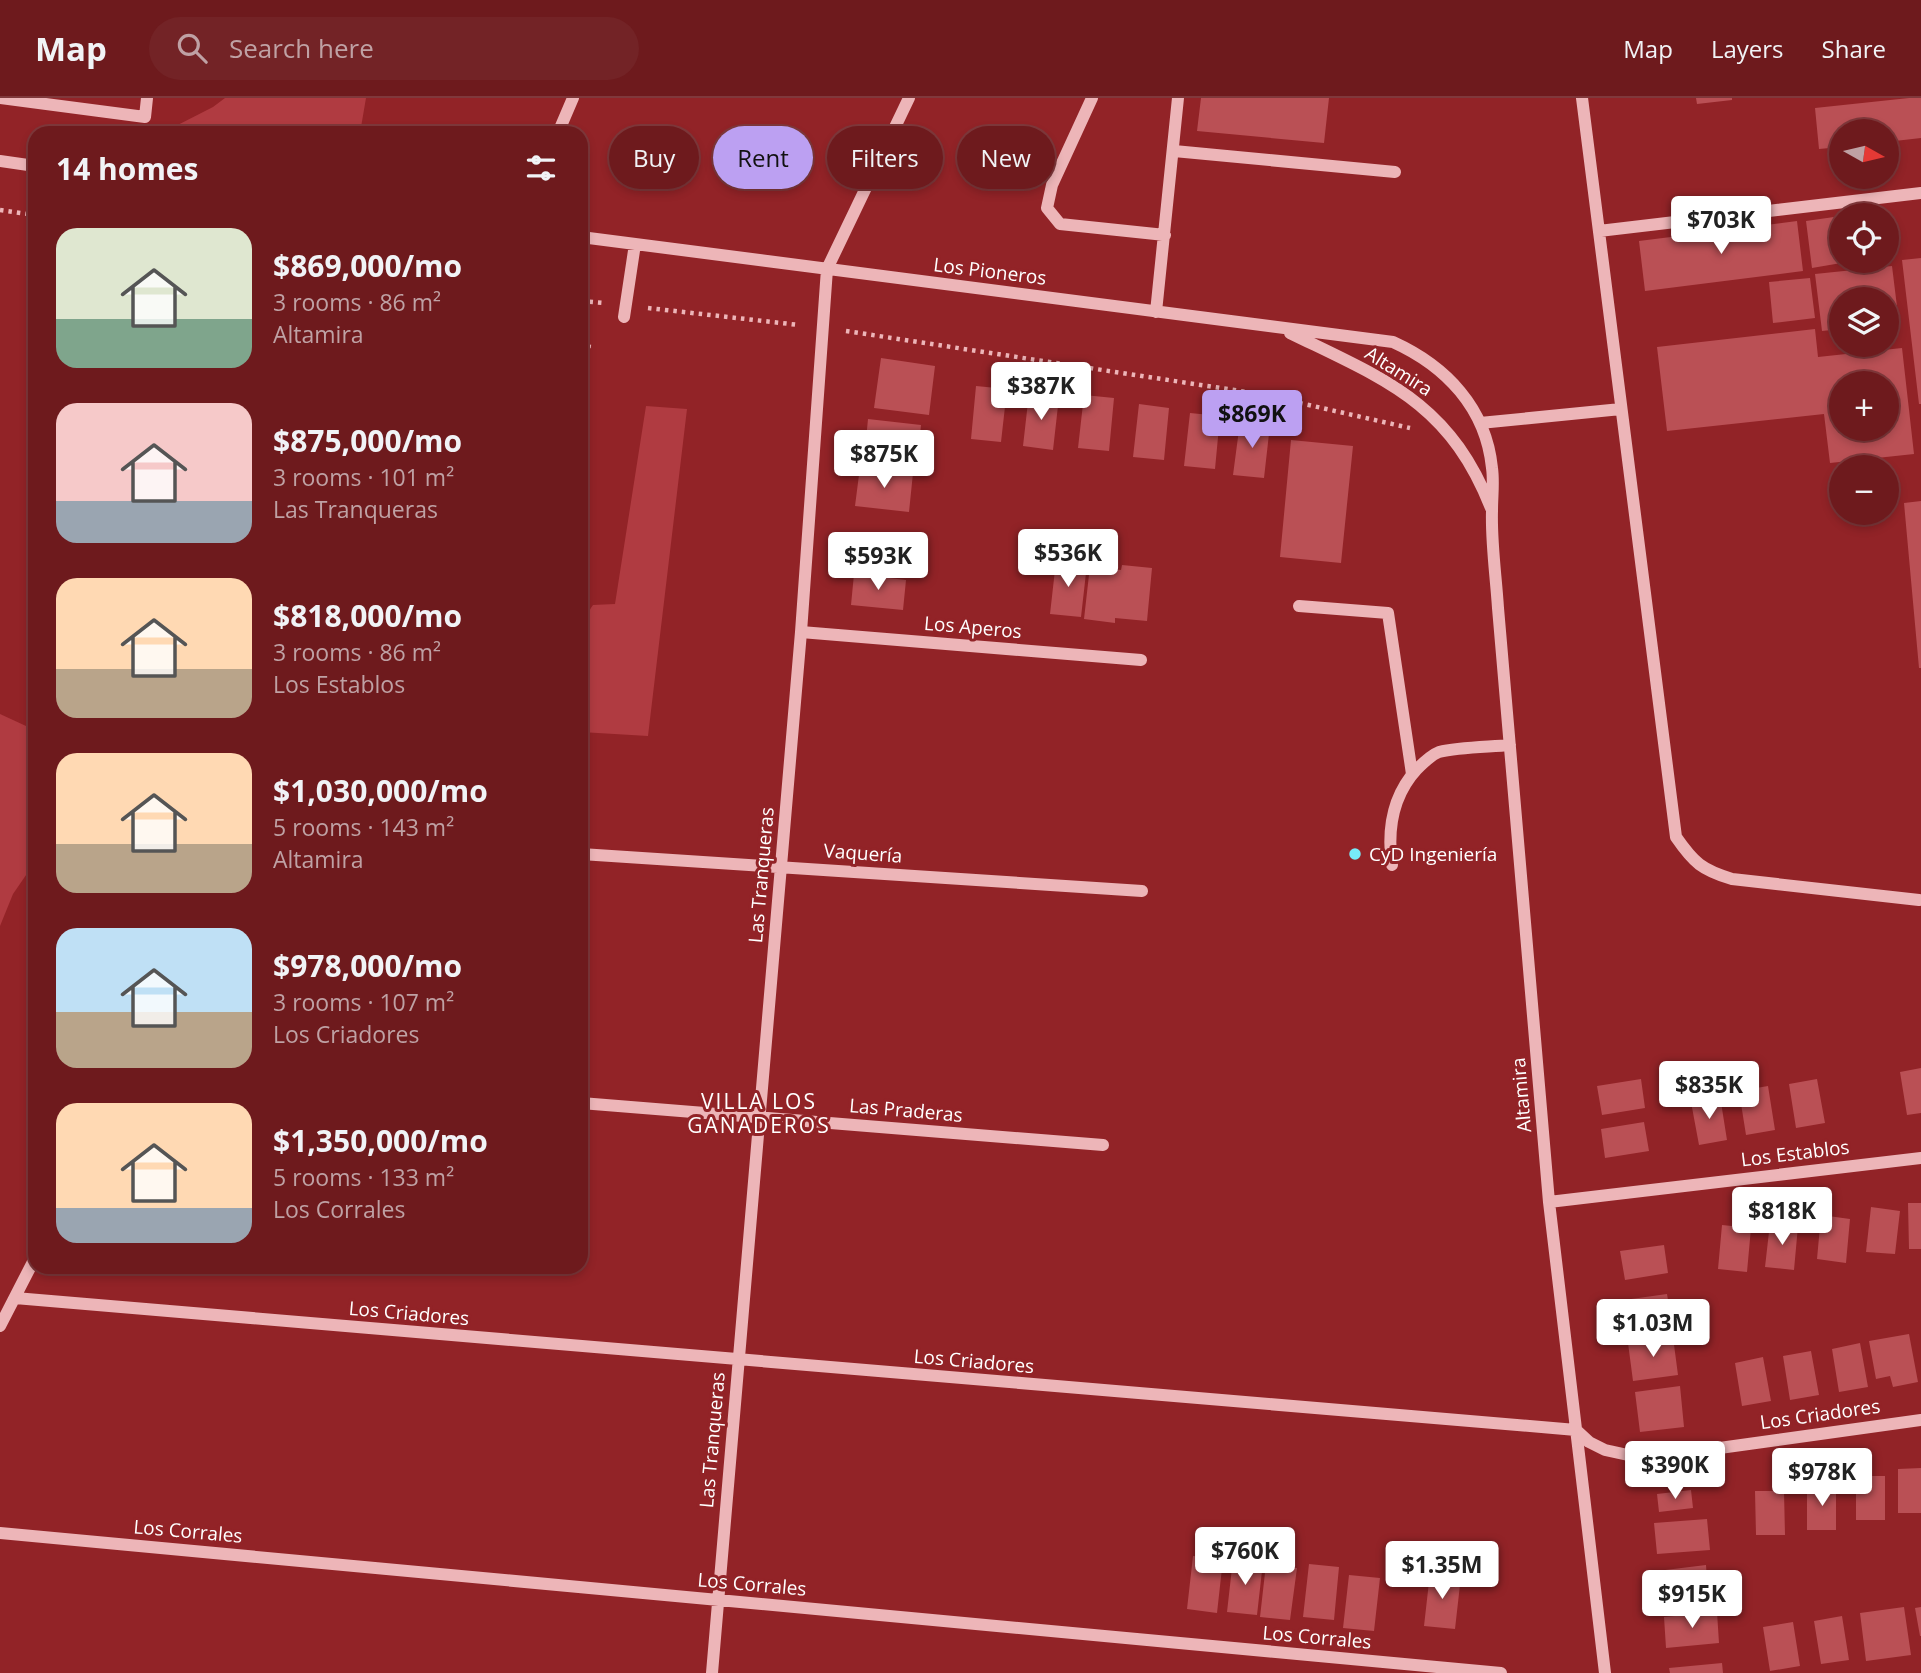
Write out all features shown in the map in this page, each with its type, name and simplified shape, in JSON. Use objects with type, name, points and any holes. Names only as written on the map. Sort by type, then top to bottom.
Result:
[{"type":"street","points":[[0,98],[145,117],[147,98]]},
{"type":"street","points":[[561,126],[573,98]]},
{"type":"street","name":"Las Tranqueras","points":[[712,1673],[801,632],[827,269],[909,98]]},
{"type":"street","points":[[1092,98],[1052,185],[1047,208],[1060,224],[1165,235]]},
{"type":"street","points":[[1156,312],[1178,98]]},
{"type":"street","points":[[1582,98],[1676,837],[1692,860],[1709,872],[1732,879],[1919,900]]},
{"type":"street","points":[[1174,151],[1395,172]]},
{"type":"street","points":[[0,161],[28,165]]},
{"type":"street","points":[[1599,231],[1921,193]]},
{"type":"street","name":"Los Pioneros","points":[[588,238],[1393,342]]},
{"type":"street","points":[[625,311],[635,244]]},
{"type":"street","name":"Altamira","points":[[1281,328],[1399,388],[1422,406],[1444,427],[1464,453],[1480,481],[1492,511]]},
{"type":"street","name":"Altamira","points":[[1393,342],[1416,353],[1446,375],[1469,403],[1488,444],[1492,467],[1492,511],[1510,745],[1549,1202],[1605,1673]]},
{"type":"street","points":[[1480,423],[1621,408]]},
{"type":"street","points":[[1299,606],[1388,613],[1412,774]]},
{"type":"street","name":"Los Aperos","points":[[801,632],[1141,660]]},
{"type":"street","points":[[1392,865],[1390,825],[1394,806],[1412,774],[1437,752],[1510,745]]},
{"type":"street","name":"Vaquería","points":[[588,854],[1142,891]]},
{"type":"street","name":"Las Praderas","points":[[588,1104],[1103,1145]]},
{"type":"street","name":"Los Establos","points":[[1549,1202],[1921,1158]]},
{"type":"street","points":[[0,1325],[28,1272]]},
{"type":"street","name":"Los Criadores","points":[[15,1298],[1576,1430],[1605,1450],[1628,1455],[1698,1451],[1921,1420]]},
{"type":"street","name":"Los Corrales","points":[[0,1533],[1501,1673]]},
{"type":"path","points":[[0,210],[28,214]]},
{"type":"path","points":[[588,303],[625,311],[823,328],[1261,394],[1410,428],[1444,427]]},
{"type":"shaded area","points":[[225,98],[366,98],[361,126],[176,126]]},
{"type":"shaded area","points":[[646,406],[687,409],[648,736],[588,732],[588,615],[593,605],[615,604]]},
{"type":"shaded area","points":[[0,714],[26,726],[28,724],[28,872],[13,894],[0,926]]},
{"type":"building","points":[[1201,98],[1329,98],[1324,143],[1197,131]]},
{"type":"building","points":[[1696,98],[1732,98],[1732,100],[1697,104]]},
{"type":"building","points":[[1921,98],[1921,138],[1899,141],[1899,119],[1829,119],[1829,148],[1819,149],[1815,108]]},
{"type":"building","points":[[1829,218],[1829,265],[1812,268],[1806,221]]},
{"type":"building","points":[[1797,221],[1803,271],[1645,291],[1639,241]]},
{"type":"building","points":[[1921,258],[1921,404],[1919,404],[1902,260]]},
{"type":"building","points":[[1893,273],[1895,287],[1829,287],[1829,330],[1822,331],[1815,274]]},
{"type":"building","points":[[1810,278],[1815,318],[1773,323],[1769,282]]},
{"type":"building","points":[[1815,329],[1818,357],[1899,357],[1899,348],[1902,348],[1914,454],[1829,455],[1824,414],[1667,431],[1657,347]]},
{"type":"building","points":[[881,358],[935,366],[929,415],[874,408]]},
{"type":"building","points":[[976,386],[1007,389],[1001,442],[971,439]]},
{"type":"building","points":[[1029,393],[1059,397],[1053,450],[1023,446]]},
{"type":"building","points":[[1084,395],[1114,398],[1109,451],[1078,448]]},
{"type":"building","points":[[1139,404],[1169,408],[1164,460],[1133,457]]},
{"type":"building","points":[[1190,413],[1220,416],[1215,469],[1184,466]]},
{"type":"building","points":[[868,419],[921,425],[918,456],[865,450]]},
{"type":"building","points":[[1240,422],[1270,425],[1264,478],[1233,475]]},
{"type":"building","points":[[1291,440],[1353,446],[1341,563],[1280,557]]},
{"type":"building","points":[[860,467],[913,473],[909,512],[855,506]]},
{"type":"building","points":[[1921,501],[1921,668],[1919,668],[1904,503]]},
{"type":"building","points":[[857,532],[910,538],[907,569],[854,563]]},
{"type":"building","points":[[1056,561],[1087,564],[1081,617],[1050,614]]},
{"type":"building","points":[[1122,565],[1152,568],[1147,621],[1115,618],[1115,623],[1084,619],[1090,566],[1121,570]]},
{"type":"building","points":[[854,574],[906,580],[903,610],[851,605]]},
{"type":"building","points":[[1921,1068],[1921,1113],[1907,1115],[1900,1072]]},
{"type":"building","points":[[1641,1079],[1645,1108],[1602,1115],[1597,1086]]},
{"type":"building","points":[[1817,1079],[1825,1123],[1796,1128],[1789,1084]]},
{"type":"building","points":[[1768,1086],[1775,1130],[1746,1135],[1739,1091]]},
{"type":"building","points":[[1720,1096],[1727,1140],[1699,1145],[1691,1102]]},
{"type":"building","points":[[1644,1122],[1649,1151],[1605,1158],[1601,1129]]},
{"type":"building","points":[[1908,1203],[1921,1203],[1921,1249],[1909,1249]]},
{"type":"building","points":[[1871,1207],[1900,1211],[1895,1254],[1866,1252]]},
{"type":"building","points":[[1821,1215],[1850,1219],[1846,1263],[1817,1259]]},
{"type":"building","points":[[1770,1223],[1798,1226],[1794,1270],[1765,1267]]},
{"type":"building","points":[[1722,1225],[1751,1228],[1747,1272],[1718,1269]]},
{"type":"building","points":[[1664,1245],[1668,1273],[1625,1280],[1620,1251]]},
{"type":"building","points":[[1667,1294],[1672,1323],[1628,1329],[1624,1300]]},
{"type":"building","points":[[1909,1334],[1918,1382],[1893,1387],[1890,1376],[1876,1379],[1869,1341]]},
{"type":"building","points":[[1673,1337],[1678,1375],[1633,1381],[1628,1343]]},
{"type":"building","points":[[1860,1343],[1868,1387],[1839,1392],[1832,1349]]},
{"type":"building","points":[[1811,1351],[1819,1395],[1790,1400],[1783,1356]]},
{"type":"building","points":[[1763,1357],[1771,1401],[1742,1406],[1735,1363]]},
{"type":"building","points":[[1680,1386],[1684,1427],[1640,1432],[1635,1392]]},
{"type":"building","points":[[1921,1468],[1921,1513],[1898,1513],[1898,1469]]},
{"type":"building","points":[[1856,1476],[1885,1476],[1885,1520],[1856,1520]]},
{"type":"building","points":[[1807,1485],[1836,1485],[1836,1530],[1807,1530]]},
{"type":"building","points":[[1691,1490],[1693,1508],[1659,1512],[1657,1494]]},
{"type":"building","points":[[1755,1491],[1784,1491],[1785,1535],[1756,1535]]},
{"type":"building","points":[[1707,1519],[1710,1550],[1657,1554],[1654,1523]]},
{"type":"building","points":[[1193,1556],[1223,1559],[1217,1613],[1187,1609]]},
{"type":"building","points":[[1233,1559],[1263,1562],[1257,1615],[1227,1612]]},
{"type":"building","points":[[1266,1564],[1297,1568],[1290,1620],[1260,1617]]},
{"type":"building","points":[[1309,1564],[1339,1567],[1334,1620],[1303,1617]]},
{"type":"building","points":[[1706,1565],[1708,1595],[1659,1600],[1657,1571]]},
{"type":"building","points":[[1430,1573],[1461,1576],[1455,1629],[1424,1626]]},
{"type":"building","points":[[1349,1575],[1380,1578],[1374,1631],[1343,1628]]},
{"type":"building","points":[[1904,1607],[1911,1655],[1866,1661],[1860,1613]]},
{"type":"building","points":[[1921,1607],[1921,1636],[1920,1636],[1915,1608]]},
{"type":"building","points":[[1717,1612],[1719,1643],[1666,1648],[1664,1617]]},
{"type":"building","points":[[1842,1616],[1849,1660],[1821,1664],[1814,1621]]},
{"type":"building","points":[[1793,1622],[1800,1666],[1770,1671],[1763,1627]]},
{"type":"building","points":[[1722,1663],[1723,1673],[1670,1673],[1669,1668]]},
{"type":"place","name":"CyD Ingeniería","points":[[1355,854]]},
{"type":"district","name":"VILLA LOS GANADEROS","points":[[759,1114]]}]
